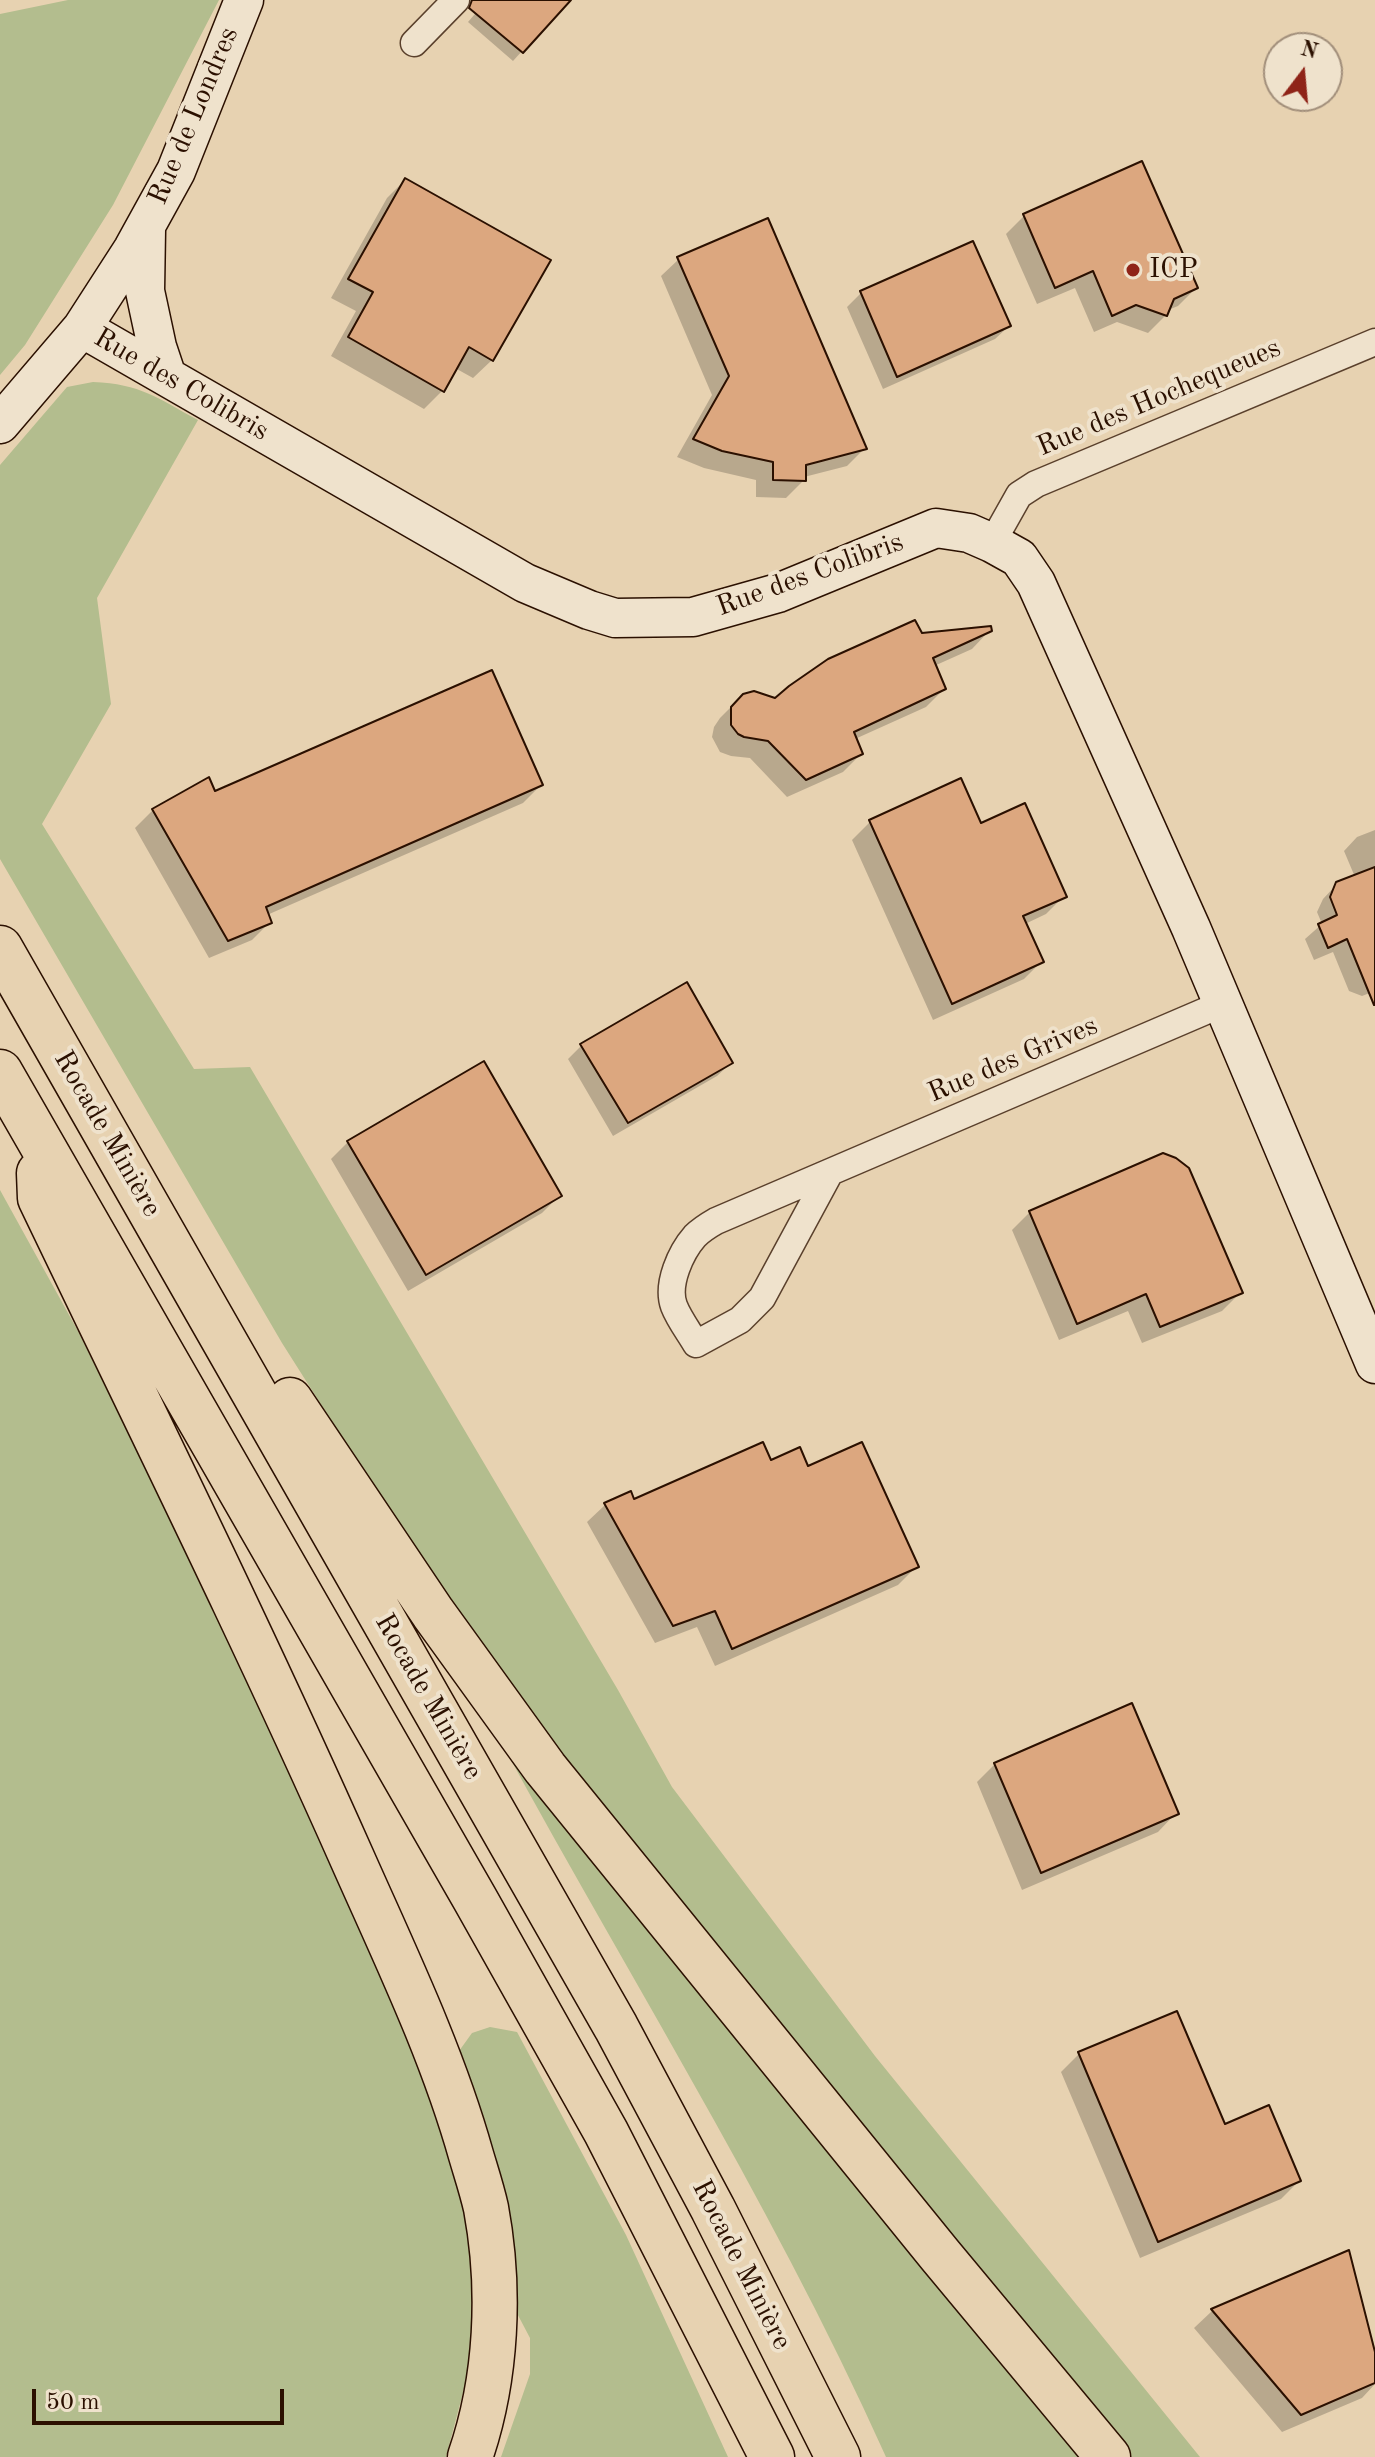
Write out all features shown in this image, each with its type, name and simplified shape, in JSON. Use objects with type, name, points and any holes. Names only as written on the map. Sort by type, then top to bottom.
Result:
[{"type":"highway","name":"Rocade Minière","points":[[0,948],[616,2027],[713,2209],[838,2457]]},
{"type":"highway","points":[[0,1072],[598,2118],[772,2457]]},
{"type":"highway","points":[[38,1139],[40,1198],[302,1746],[416,2002],[456,2103],[486,2207],[494,2281],[492,2358],[470,2457]]},
{"type":"highway","points":[[221,1333],[278,1381],[433,1613],[545,1768],[1108,2457]]},
{"type":"street","name":"Rue de Londres","points":[[0,424],[82,328],[146,226],[176,171],[244,0]]},
{"type":"street","points":[[414,43],[456,0]]},
{"type":"street","points":[[146,226],[145,291],[167,377]]},
{"type":"street","name":"Rue des Colibris","points":[[82,328],[525,583],[615,618],[693,617],[778,593],[936,528],[969,533],[1019,558],[1036,583],[1191,928],[1375,1364]]},
{"type":"street","name":"Rue des Hochequeues","points":[[992,543],[1019,495],[1036,484],[1375,342]]},
{"type":"street","name":"Rue des Grives","points":[[829,1174],[762,1298],[740,1320],[696,1344],[674,1305],[671,1291],[685,1250],[696,1234],[716,1221],[1222,1004]]},
{"type":"green space","points":[[68,0],[219,0],[113,205],[25,345],[0,375],[0,14]]},
{"type":"green space","points":[[93,382],[137,389],[198,420],[97,598],[111,704],[42,824],[194,1069],[250,1067],[618,1690],[672,1787],[875,2056],[1200,2457],[1126,2457],[547,1741],[438,1589],[282,1343],[0,859],[0,465],[67,387]]},
{"type":"green space","points":[[0,1190],[79,1333],[236,1651],[426,2055],[462,2176],[477,2282],[469,2370],[446,2457],[0,2457]]},
{"type":"green space","points":[[476,1695],[1092,2457],[886,2457],[840,2359],[740,2167]]},
{"type":"green space","points":[[490,2027],[517,2032],[626,2235],[728,2457],[501,2457],[530,2374],[530,2338],[510,2300],[454,2058],[472,2033]]},
{"type":"building","points":[[472,0],[571,0],[523,53],[469,8]]},
{"type":"building","points":[[1142,161],[1198,288],[1174,299],[1167,316],[1136,305],[1112,316],[1093,271],[1055,288],[1023,214]]},
{"type":"building","points":[[405,178],[551,260],[493,361],[469,347],[444,392],[348,337],[373,292],[348,279]]},
{"type":"building","points":[[768,218],[867,449],[806,465],[806,481],[773,480],[773,462],[722,451],[693,439],[729,376],[677,257]]},
{"type":"building","points":[[973,241],[1011,326],[897,377],[860,291]]},
{"type":"building","points":[[915,620],[922,633],[991,626],[992,631],[933,658],[946,689],[854,732],[863,754],[806,780],[768,741],[744,737],[731,725],[731,707],[743,694],[754,691],[775,698],[828,659]]},
{"type":"building","points":[[492,670],[543,785],[266,907],[272,923],[228,941],[152,809],[209,777],[215,791]]},
{"type":"building","points":[[961,778],[981,823],[1025,803],[1067,897],[1023,916],[1044,962],[952,1004],[869,820]]},
{"type":"building","points":[[1375,867],[1374,1005],[1347,939],[1328,948],[1318,924],[1337,915],[1330,897],[1336,882]]},
{"type":"building","points":[[687,982],[733,1063],[628,1123],[580,1044]]},
{"type":"building","points":[[484,1061],[562,1196],[426,1275],[347,1141]]},
{"type":"building","points":[[1163,1153],[1189,1168],[1243,1293],[1160,1327],[1146,1294],[1077,1324],[1029,1211]]},
{"type":"building","points":[[763,1442],[771,1460],[800,1447],[808,1466],[862,1442],[919,1567],[732,1649],[715,1611],[673,1626],[604,1503],[631,1491],[634,1499]]},
{"type":"building","points":[[1132,1703],[1179,1814],[1041,1873],[994,1763]]},
{"type":"building","points":[[1177,2011],[1225,2124],[1269,2105],[1301,2181],[1158,2242],[1078,2052]]},
{"type":"building","points":[[1349,2250],[1375,2352],[1375,2383],[1301,2415],[1211,2309]]},
{"type":"place","name":"ICP","points":[[1133,270]]}]
